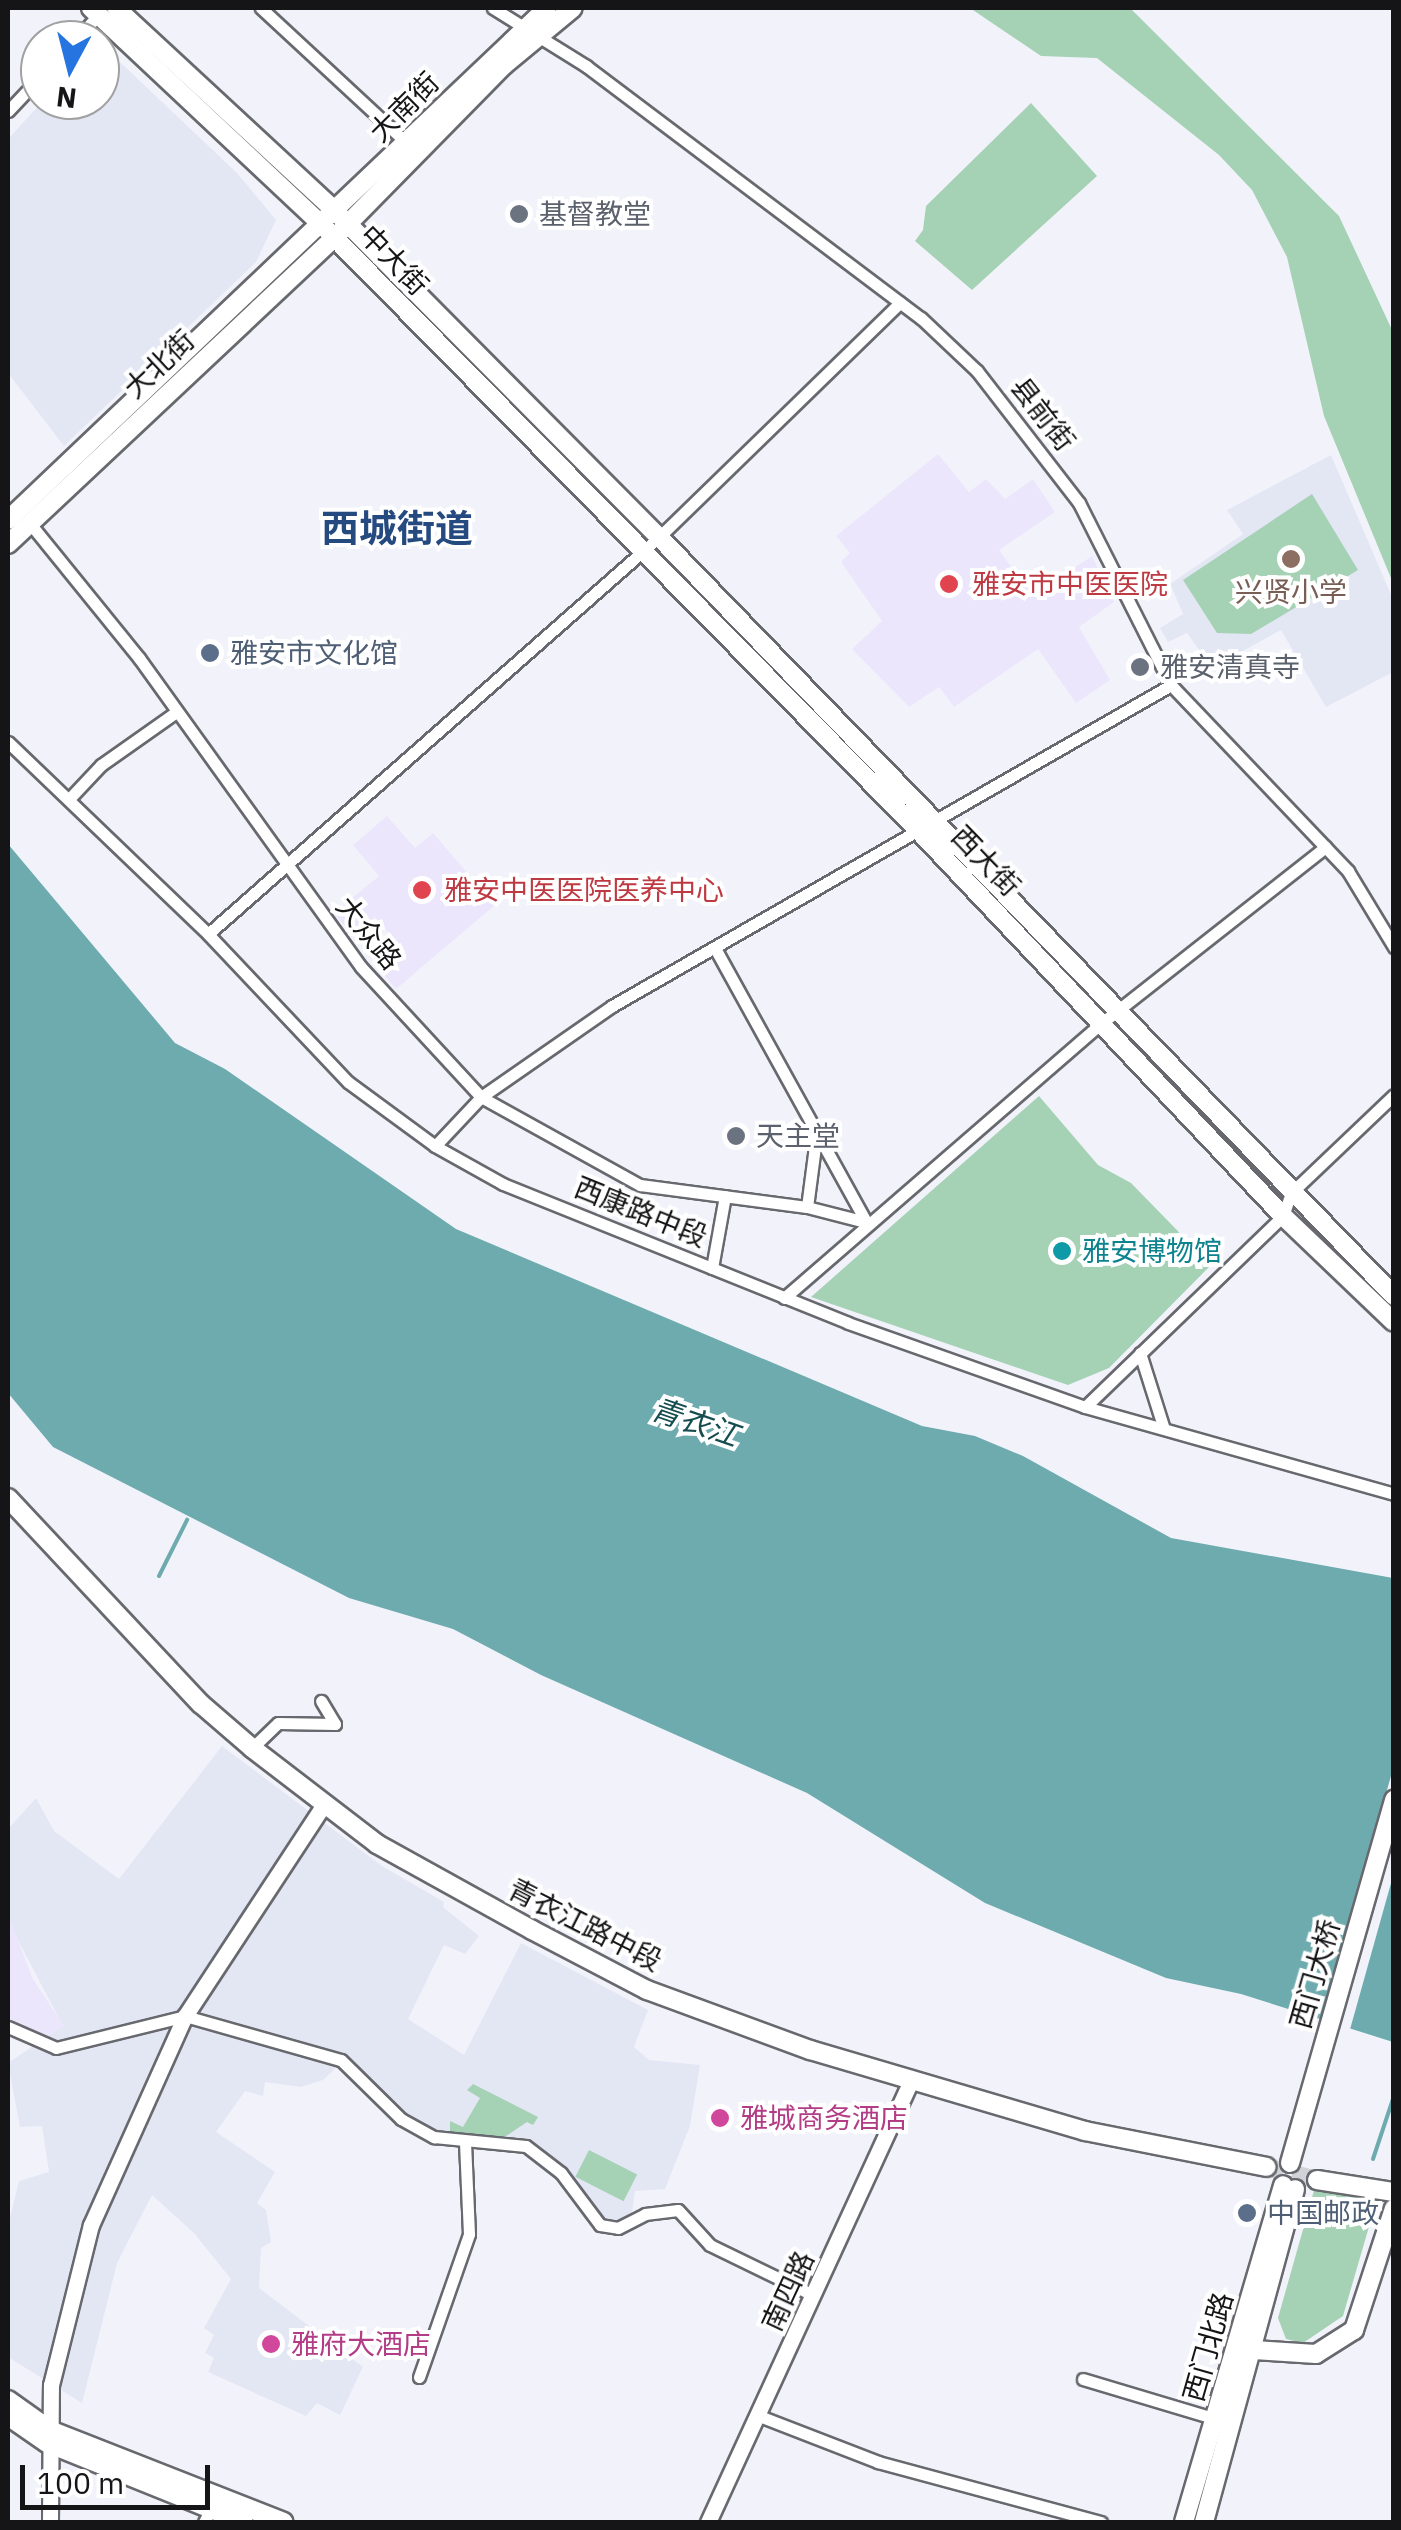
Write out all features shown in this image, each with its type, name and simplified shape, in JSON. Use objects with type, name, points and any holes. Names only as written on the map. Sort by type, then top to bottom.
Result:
[{"type":"main road","points":[[532,33],[547,8]]},
{"type":"main road","points":[[532,33],[573,8]]},
{"type":"main road","name":"中大街","points":[[102,10],[335,225],[641,552]]},
{"type":"main road","name":"大南街","points":[[335,225],[407,143],[532,33]]},
{"type":"main road","name":"大南街","points":[[335,225],[532,33]]},
{"type":"main road","name":"大北街","points":[[8,544],[19,518],[335,225]]},
{"type":"main road","name":"西大街","points":[[335,225],[659,537],[1110,1016],[1394,1296]]},
{"type":"main road","name":"西大街","points":[[641,552],[926,824]]},
{"type":"main road","name":"西大街","points":[[1110,1016],[1283,1216],[1394,1322]]},
{"type":"main road","name":"青衣江路中段","points":[[8,1498],[201,1704],[324,1804],[401,1858],[648,1990],[718,2020],[1085,2131],[1266,2167]]},
{"type":"main road","name":"西门大桥","points":[[1394,1800],[1295,2164],[1394,1844]]},
{"type":"main road","points":[[1317,2180],[1394,2192]]},
{"type":"main road","name":"西门北路","points":[[1184,2522],[1289,2187],[1254,2350],[1204,2522]]},
{"type":"main road","points":[[1254,2350],[1316,2354],[1354,2330],[1394,2208]]},
{"type":"main road","points":[[8,2400],[48,2437],[283,2522]]},
{"type":"main road","points":[[8,2416],[208,2516],[244,2522]]},
{"type":"street","points":[[262,8],[407,143]]},
{"type":"street","name":"县前街","points":[[493,8],[900,304],[977,371],[1079,502],[1171,684],[1348,870],[1394,947]]},
{"type":"street","points":[[208,934],[659,537],[900,304]]},
{"type":"street","name":"大众路","points":[[19,518],[176,712],[360,967],[481,1096],[640,1185],[807,1207],[866,1222]]},
{"type":"street","points":[[435,1146],[481,1096],[612,1006],[716,950],[1171,684]]},
{"type":"street","points":[[69,799],[101,765],[176,712]]},
{"type":"street","name":"西康路中段","points":[[8,742],[208,934],[348,1082],[435,1146],[503,1184],[784,1298],[1085,1407],[1164,1426],[1394,1494]]},
{"type":"street","points":[[784,1298],[866,1222],[1110,1016],[1326,847]]},
{"type":"street","points":[[716,950],[816,1139],[866,1222]]},
{"type":"street","points":[[1085,1407],[1283,1216],[1291,1192],[1394,1095]]},
{"type":"street","points":[[807,1207],[816,1139]]},
{"type":"street","points":[[712,1268],[725,1196]]},
{"type":"street","points":[[1140,1353],[1164,1426]]},
{"type":"street","points":[[252,1748],[278,1723],[335,1724],[321,1701]]},
{"type":"street","points":[[50,2522],[51,2386],[90,2225],[186,2016],[324,1804]]},
{"type":"street","points":[[8,2026],[56,2048],[186,2016],[341,2060],[402,2120],[434,2137],[526,2146],[561,2174],[600,2225],[618,2228],[645,2214],[678,2210],[710,2245],[813,2295]]},
{"type":"street","name":"南四路","points":[[708,2522],[912,2079]]},
{"type":"street","points":[[419,2376],[469,2234],[465,2141]]},
{"type":"street","points":[[1084,2379],[1216,2420]]},
{"type":"street","points":[[756,2416],[878,2462],[1101,2522]]},
{"type":"shaded area","points":[[121,63],[238,174],[276,220],[256,262],[64,446],[8,373],[8,139],[26,120],[120,120]]},
{"type":"shaded area","name":"雅安市中医医院","points":[[938,454],[969,492],[986,479],[1005,499],[1033,479],[1055,512],[999,550],[1020,579],[1031,573],[1043,588],[1092,556],[1114,602],[1079,627],[1110,680],[1076,703],[1038,649],[954,707],[939,687],[909,707],[852,649],[882,621],[841,562],[850,553],[836,536]]},
{"type":"shaded area","name":"兴贤小学","points":[[1331,455],[1393,599],[1393,672],[1326,707],[1281,630],[1212,668],[1187,633],[1168,642],[1160,628],[1183,614],[1170,584],[1243,534],[1227,510]]},
{"type":"shaded area","name":"雅安中医医院医养中心","points":[[387,816],[415,848],[433,833],[495,905],[396,989],[383,974],[406,953],[375,917],[353,936],[334,913],[379,876],[353,845]]},
{"type":"shaded area","points":[[222,1746],[382,1866],[444,1902],[443,1907],[479,1936],[465,1954],[444,1945],[408,2019],[464,2055],[521,1943],[648,2010],[634,2047],[649,2060],[700,2065],[690,2126],[665,2189],[635,2191],[632,2213],[619,2222],[604,2222],[569,2173],[526,2140],[450,2137],[404,2116],[349,2056],[323,2080],[301,2087],[265,2082],[263,2096],[245,2091],[216,2132],[275,2172],[257,2203],[266,2210],[271,2242],[261,2248],[259,2288],[363,2367],[340,2415],[317,2403],[306,2416],[208,2372],[214,2358],[205,2353],[214,2335],[204,2328],[231,2279],[194,2233],[152,2195],[117,2263],[82,2403],[8,2357],[8,2226],[19,2181],[49,2172],[42,2126],[20,2127],[8,2063],[63,2026],[10,1925],[9,1828],[36,1798],[54,1831],[119,1879]]},
{"type":"shaded area","points":[[8,1915],[33,1979],[64,2026],[45,2038],[8,2019]]},
{"type":"green space","points":[[970,8],[1130,8],[1339,216],[1393,332],[1393,583],[1324,416],[1287,257],[1252,190],[1219,155],[1097,58],[1041,56]]},
{"type":"green space","points":[[1031,103],[1097,176],[972,290],[915,241],[923,230],[926,206]]},
{"type":"green space","points":[[1312,494],[1358,570],[1251,634],[1217,633],[1183,580]]},
{"type":"green space","points":[[1039,1096],[1098,1165],[1131,1183],[1211,1265],[1109,1368],[1068,1385],[811,1297]]},
{"type":"green space","points":[[473,2084],[538,2117],[533,2125],[527,2122],[506,2136],[450,2137],[450,2121],[463,2127],[480,2098],[467,2090]]},
{"type":"green space","points":[[589,2150],[637,2175],[623,2201],[575,2177]]},
{"type":"green space","points":[[1315,2187],[1361,2197],[1373,2213],[1343,2316],[1303,2343],[1286,2339],[1278,2318]]},
{"type":"water","name":"青衣江","points":[[8,844],[175,1043],[225,1069],[456,1229],[922,1426],[975,1436],[1023,1456],[1171,1538],[1393,1578],[1393,2042],[1241,1994],[1166,1978],[985,1903],[807,1793],[541,1675],[453,1629],[349,1598],[53,1447],[8,1393]]},
{"type":"pier","points":[[1393,1769],[1393,1876],[1349,2033],[1320,2024]]},
{"type":"waterway","points":[[159,1576],[187,1520]]},
{"type":"waterway","points":[[1393,2042],[1394,2048]]},
{"type":"waterway","points":[[1373,2159],[1394,2096]]},
{"type":"tunnel","points":[[1266,2167],[1317,2180]]},
{"type":"place","name":"基督教堂","points":[[519,214]]},
{"type":"place","name":"兴贤小学","points":[[1291,559]]},
{"type":"place","name":"雅安市中医医院","points":[[949,584]]},
{"type":"place","name":"雅安市文化馆","points":[[210,653]]},
{"type":"place","name":"雅安清真寺","points":[[1140,667]]},
{"type":"place","name":"雅安中医医院医养中心","points":[[422,890]]},
{"type":"place","name":"天主堂","points":[[736,1136]]},
{"type":"place","name":"雅安博物馆","points":[[1062,1251]]},
{"type":"place","name":"雅城商务酒店","points":[[720,2118]]},
{"type":"place","name":"中国邮政","points":[[1247,2213]]},
{"type":"place","name":"雅府大酒店","points":[[271,2344]]},
{"type":"district","name":"西城街道","points":[[397,528]]}]
